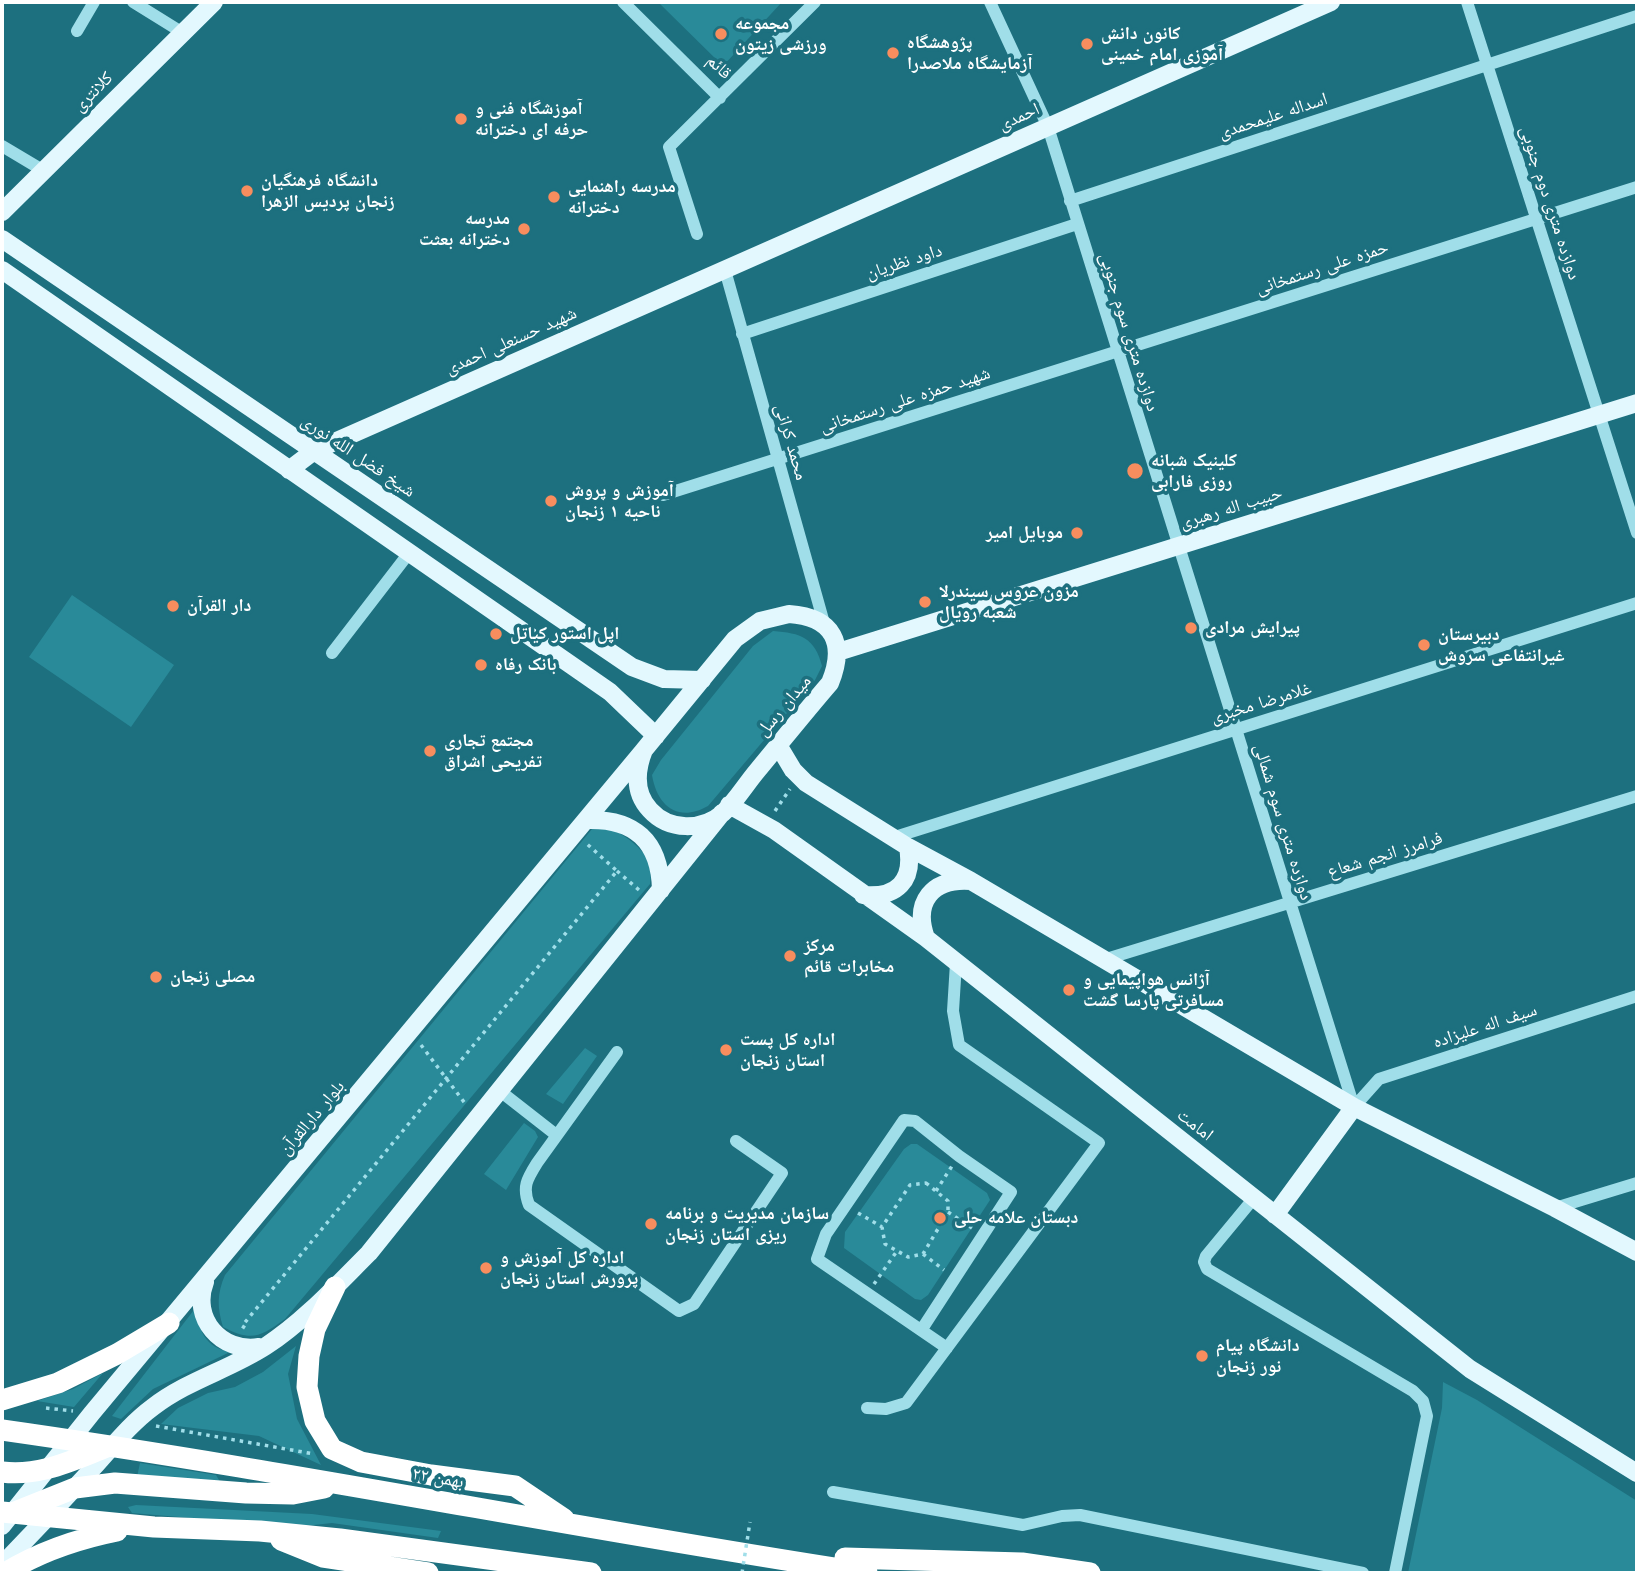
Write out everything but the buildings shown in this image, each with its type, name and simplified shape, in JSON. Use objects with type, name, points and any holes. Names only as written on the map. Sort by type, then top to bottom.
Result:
[{"type":"highway","points":[[335,1287],[315,1329],[309,1356],[307,1387],[315,1421],[332,1449],[361,1462],[515,1486],[572,1524]]},
{"type":"highway","points":[[2,1400],[58,1383],[117,1354],[169,1323]]},
{"type":"highway","points":[[8,1431],[29,1443],[37,1453],[33,1465],[11,1472]]},
{"type":"highway","name":"۲۲ بهمن","points":[[8,1431],[867,1573]]},
{"type":"highway","points":[[11,1472],[47,1470],[111,1446]]},
{"type":"highway","points":[[5,1517],[75,1488],[115,1483],[293,1494],[343,1485]]},
{"type":"highway","points":[[5,1517],[260,1531],[400,1546],[591,1573]]},
{"type":"highway","points":[[5,1573],[45,1551],[83,1538],[142,1526]]},
{"type":"highway","points":[[260,1531],[323,1556],[428,1573]]},
{"type":"highway","points":[[728,1552],[887,1561],[1022,1563],[1090,1573]]},
{"type":"main road","name":"کلانتری","points":[[2,212],[214,2]]},
{"type":"main road","name":"احمدی","points":[[724,270],[1331,2]]},
{"type":"main road","name":"شیخ فضل الله نوری","points":[[2,239],[632,667],[664,679],[702,680]]},
{"type":"main road","points":[[2,270],[610,692],[650,743]]},
{"type":"main road","name":"شهید حسنعلی احمدی","points":[[289,470],[314,451],[724,270]]},
{"type":"main road","name":"حبیب اله رهبری","points":[[838,652],[1637,403]]},
{"type":"main road","name":"میدان رسل","points":[[824,623],[807,615],[789,614],[760,621],[735,639],[650,743],[638,764],[637,781],[641,796],[656,815],[677,826],[693,827],[726,809],[830,683],[838,652]]},
{"type":"main road","points":[[824,623],[833,636],[838,652]]},
{"type":"main road","name":"بلوار دارالقرآن","points":[[5,1517],[47,1470],[650,743]]},
{"type":"main road","points":[[778,745],[799,776],[824,795],[902,842],[1354,1107],[1637,1252]]},
{"type":"main road","points":[[2,1565],[134,1423],[180,1388],[265,1346],[310,1312],[369,1254],[726,809]]},
{"type":"main road","name":"امامت","points":[[726,809],[765,824],[926,938],[1470,1369],[1637,1473]]},
{"type":"main road","points":[[580,827],[606,819],[625,824],[642,835],[654,851],[661,870],[656,896]]},
{"type":"main road","points":[[863,895],[879,896],[894,890],[906,878],[911,863],[902,842]]},
{"type":"main road","points":[[926,938],[921,923],[922,908],[929,894],[940,884],[955,880],[971,881]]},
{"type":"main road","points":[[1275,1215],[1354,1107]]},
{"type":"main road","points":[[208,1275],[202,1291],[202,1308],[207,1324],[218,1337],[232,1346],[249,1349],[265,1346]]},
{"type":"street","points":[[77,31],[94,2]]},
{"type":"street","points":[[133,2],[183,33]]},
{"type":"street","name":"قائم","points":[[623,2],[720,98],[815,2]]},
{"type":"street","name":"دوازده متری سوم جنوبی","points":[[990,2],[1048,127],[1178,546]]},
{"type":"street","name":"دوازده متری دوم جنوبی","points":[[1467,2],[1637,533]]},
{"type":"street","name":"اسداله علیمحمدی","points":[[1070,201],[1637,16]]},
{"type":"street","points":[[697,234],[669,147],[720,98]]},
{"type":"street","points":[[2,146],[44,171]]},
{"type":"street","name":"حمزه علی رستمخانی","points":[[1117,351],[1637,187]]},
{"type":"street","name":"داود نظریان","points":[[742,334],[1077,224]]},
{"type":"street","name":"محمد کرانی","points":[[724,270],[824,623]]},
{"type":"street","name":"شهید حمزه علی رستمخانی","points":[[663,495],[1117,351]]},
{"type":"street","name":"دوازده متری سوم شمالی","points":[[1178,546],[1354,1107]]},
{"type":"street","points":[[332,653],[409,553]]},
{"type":"street","name":"غلامرضا مخبری","points":[[902,842],[1236,729],[1637,603]]},
{"type":"street","name":"فرامرز انجم شعاع","points":[[1103,960],[1637,796]]},
{"type":"street","points":[[867,1408],[886,1409],[906,1403],[1100,1143],[958,1045],[953,1011],[956,964]]},
{"type":"street","name":"سیف اله علیزاده","points":[[1354,1107],[1379,1079],[1637,996]]},
{"type":"street","points":[[617,1052],[555,1135],[528,1178],[525,1193],[529,1205],[679,1311],[694,1304],[782,1173],[736,1141]]},
{"type":"street","points":[[500,1091],[555,1135]]},
{"type":"street","points":[[922,1329],[1011,1192],[915,1121],[904,1120],[826,1234],[817,1259],[869,1292],[947,1348]]},
{"type":"street","points":[[1555,1208],[1637,1183]]},
{"type":"street","points":[[1254,1198],[1206,1256],[1204,1262],[1208,1269],[1413,1391],[1423,1401],[1427,1416],[1395,1573]]},
{"type":"street","points":[[833,1492],[1023,1525],[1062,1516],[1080,1515],[1363,1573]]},
{"type":"path","points":[[765,824],[799,776]]},
{"type":"path","points":[[580,827],[617,871],[656,896]]},
{"type":"path","points":[[265,1346],[242,1326],[617,871]]},
{"type":"path","points":[[410,1031],[477,1118]]},
{"type":"path","points":[[936,1191],[959,1156]]},
{"type":"path","points":[[926,1183],[948,1201],[948,1212],[923,1254],[908,1257],[885,1244],[882,1227],[910,1185],[926,1183]]},
{"type":"path","points":[[948,1212],[983,1235]]},
{"type":"path","points":[[858,1213],[882,1227]]},
{"type":"path","points":[[869,1292],[897,1251]]},
{"type":"path","points":[[923,1254],[955,1278]]},
{"type":"path","points":[[45,1408],[92,1413]]},
{"type":"path","points":[[134,1423],[322,1455]]},
{"type":"path","points":[[742,1573],[750,1522]]},
{"type":"shaded area","name":"مجموعه ورزشی زیتون","points":[[658,2],[782,2],[723,66]]},
{"type":"shaded area","points":[[72,595],[174,665],[131,727],[29,657]]},
{"type":"shaded area","points":[[773,631],[791,633],[811,643],[822,666],[815,680],[708,806],[687,813],[678,812],[664,803],[652,775],[661,760],[753,646]]},
{"type":"shaded area","points":[[612,828],[635,844],[646,857],[651,874],[650,884],[285,1319],[269,1330],[249,1336],[223,1327],[219,1301],[225,1275],[592,829]]},
{"type":"shaded area","points":[[585,1048],[597,1056],[563,1104],[546,1094]]},
{"type":"shaded area","points":[[524,1123],[535,1131],[538,1137],[506,1190],[484,1174]]},
{"type":"shaded area","points":[[911,1144],[917,1144],[987,1193],[990,1200],[928,1295],[921,1300],[915,1299],[844,1248],[845,1232],[904,1149]]},
{"type":"shaded area","points":[[197,1306],[204,1336],[214,1346],[230,1352],[153,1389],[121,1419],[112,1416]]},
{"type":"shaded area","points":[[296,1346],[288,1374],[297,1419],[321,1465],[259,1436],[161,1424],[178,1408],[208,1393],[235,1387],[263,1372]]},
{"type":"shaded area","points":[[103,1373],[74,1407],[37,1401],[73,1389]]},
{"type":"shaded area","points":[[1443,1382],[1477,1400],[1637,1501],[1637,1573],[1408,1573],[1442,1408]]},
{"type":"shaded area","points":[[140,1463],[216,1475],[222,1485],[137,1477]]},
{"type":"shaded area","points":[[136,1505],[312,1514],[441,1531],[438,1538],[332,1523],[296,1527],[132,1513],[128,1507]]},
{"type":"place","name":"مجموعه ورزشی زیتون","points":[[721,34]]},
{"type":"place","name":"کانون دانش آموزی امام خمینی","points":[[1087,44]]},
{"type":"place","name":"پژوهشگاه آزمایشگاه ملاصدرا","points":[[893,53]]},
{"type":"place","name":"آموزشگاه فنی و حرفه ای دخترانه","points":[[461,119]]},
{"type":"place","name":"دانشگاه فرهنگیان زنجان پردیس الزهرا","points":[[247,191]]},
{"type":"place","name":"مدرسه راهنمایی دخترانه","points":[[554,197]]},
{"type":"place","name":"مدرسه دخترانه بعثت","points":[[524,229]]},
{"type":"place","name":"کلینیک شبانه روزی فارابی","points":[[1135,471]]},
{"type":"place","name":"آموزش و پروش ناحیه ۱ زنجان","points":[[551,501]]},
{"type":"place","name":"موبایل امیر","points":[[1077,533]]},
{"type":"place","name":"مزون عروس سیندرلا شعبه رویال","points":[[925,602]]},
{"type":"place","name":"دار القرآن","points":[[173,606]]},
{"type":"place","name":"پیرایش مرادی","points":[[1191,628]]},
{"type":"place","name":"اپل استور کیاتل","points":[[496,634]]},
{"type":"place","name":"دبیرستان غیرانتفاعی سروش","points":[[1424,645]]},
{"type":"place","name":"بانک رفاه","points":[[481,665]]},
{"type":"place","name":"مجتمع تجاری تفریحی اشراق","points":[[430,751]]},
{"type":"place","name":"مرکز مخابرات قائم","points":[[790,956]]},
{"type":"place","name":"مصلی زنجان","points":[[156,977]]},
{"type":"place","name":"آژانس هواپیمایی و مسافرتی پارسا گشت","points":[[1069,990]]},
{"type":"place","name":"اداره کل پست استان زنجان","points":[[726,1050]]},
{"type":"place","name":"دبستان علامه حلی","points":[[940,1218]]},
{"type":"place","name":"سازمان مدیریت و برنامه ریزی استان زنجان","points":[[651,1224]]},
{"type":"place","name":"اداره کل آموزش و پرورش استان زنجان","points":[[486,1268]]},
{"type":"place","name":"دانشگاه پیام نور زنجان","points":[[1202,1356]]}]
